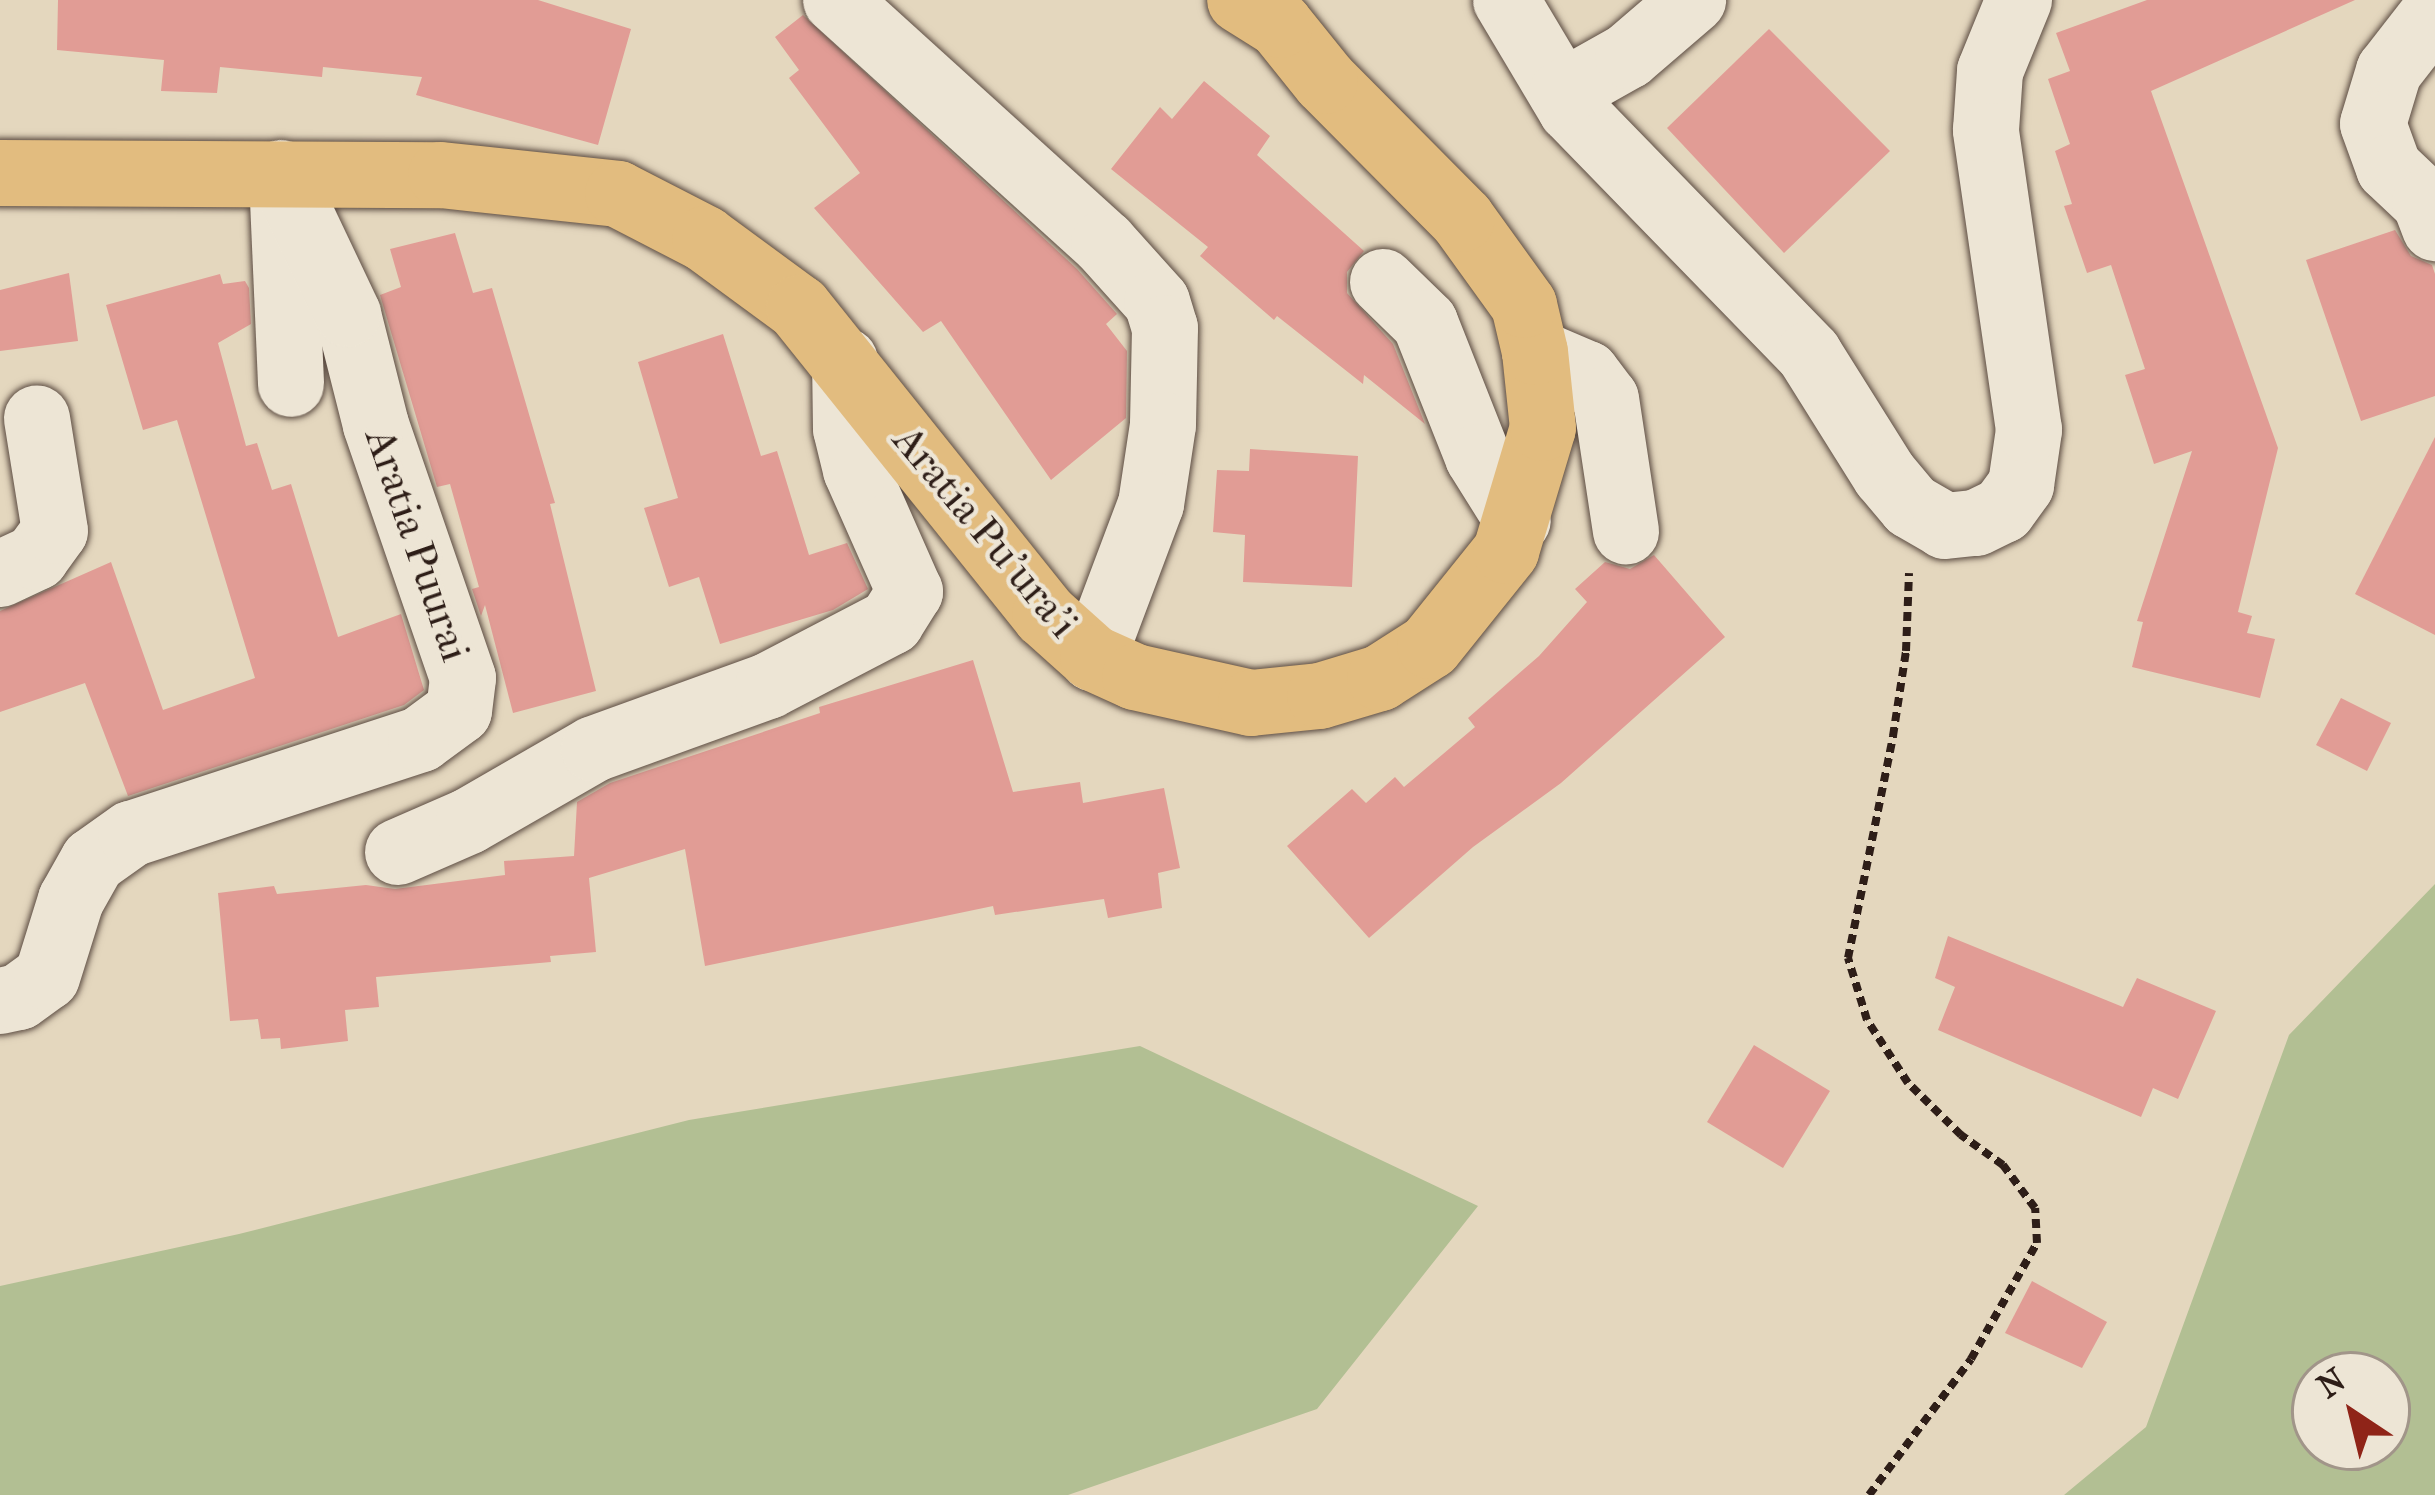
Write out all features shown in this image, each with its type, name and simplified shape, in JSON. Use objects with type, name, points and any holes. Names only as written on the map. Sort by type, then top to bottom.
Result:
[{"type":"main road","name":"Aratia Pu'ura'i","points":[[0,173],[441,175],[618,194],[705,239],[800,308],[983,541],[1045,615],[1093,658],[1136,677],[1251,703],[1320,697],[1380,678],[1430,646],[1506,551],[1543,428],[1523,305],[1491,256],[1272,11]]},
{"type":"street","points":[[836,0],[1104,243],[1157,302],[1165,328],[1163,425],[1151,504],[1093,658]]},
{"type":"street","points":[[1506,0],[1571,109],[1809,354],[1885,475],[1911,506],[1945,526],[1976,523],[2003,510],[2021,484],[2029,430],[1986,130],[1990,70],[2018,0]]},
{"type":"street","points":[[1562,93],[1628,56],[1693,0]]},
{"type":"street","points":[[2435,12],[2389,71],[2373,124],[2389,168],[2425,202],[2435,228]]},
{"type":"street","points":[[281,172],[291,383]]},
{"type":"street","name":"Aratia Puurai","points":[[0,1001],[20,997],[47,977],[71,900],[93,861],[131,834],[421,740],[460,712],[463,679],[376,424],[348,314],[281,172]]},
{"type":"street","points":[[1382,282],[1425,322],[1478,457],[1518,521]]},
{"type":"street","points":[[1534,352],[1587,374],[1606,399],[1626,532]]},
{"type":"street","points":[[398,851],[470,821],[594,749],[768,686],[891,622],[910,592],[856,470],[845,429],[845,362]]},
{"type":"street","points":[[0,574],[37,557],[55,531],[37,418]]},
{"type":"path","points":[[1868,1495],[1972,1359],[2037,1243],[2036,1208],[2003,1165],[1961,1135],[1907,1083],[1867,1020],[1848,958],[1906,651],[1911,506]]},
{"type":"green space","points":[[2435,884],[2435,1495],[2064,1495],[2146,1427],[2289,1035]]},
{"type":"green space","points":[[1140,1046],[1478,1206],[1317,1409],[1068,1495],[0,1495],[0,1286],[239,1234],[689,1120]]},
{"type":"building","points":[[58,0],[538,0],[631,29],[598,145],[416,95],[422,77],[323,67],[322,77],[220,67],[217,93],[161,91],[164,60],[57,50]]},
{"type":"building","points":[[2147,0],[2355,0],[2151,91],[2278,448],[2238,612],[2252,616],[2247,633],[2275,639],[2260,698],[2132,667],[2143,622],[2137,621],[2192,451],[2154,464],[2125,375],[2145,369],[2111,265],[2087,273],[2064,206],[2072,204],[2055,151],[2070,144],[2048,79],[2070,71],[2056,33]]},
{"type":"building","points":[[803,15],[1077,269],[1117,314],[1106,324],[1127,351],[1126,418],[1051,480],[941,321],[923,332],[814,208],[860,173],[789,78],[799,70],[775,37]]},
{"type":"building","points":[[1769,29],[1890,151],[1784,253],[1667,128]]},
{"type":"building","points":[[1204,81],[1270,136],[1257,155],[1364,251],[1347,272],[1347,293],[1393,344],[1425,424],[1364,375],[1363,384],[1277,316],[1274,320],[1200,256],[1208,247],[1111,169],[1160,107],[1172,119]]},
{"type":"building","points":[[2395,230],[2411,256],[2432,265],[2435,274],[2435,396],[2361,421],[2306,260]]},
{"type":"building","points":[[455,233],[473,293],[492,288],[555,503],[550,504],[596,691],[513,713],[485,605],[481,616],[472,589],[479,587],[450,484],[437,487],[380,295],[401,287],[390,249]]},
{"type":"building","points":[[69,273],[78,341],[0,351],[0,290]]},
{"type":"building","points":[[220,274],[223,284],[245,281],[249,288],[251,324],[218,343],[246,446],[257,443],[272,490],[291,484],[338,637],[401,614],[424,690],[404,705],[128,796],[85,683],[0,712],[0,611],[111,562],[163,710],[255,678],[177,420],[143,430],[106,305]]},
{"type":"building","points":[[723,334],[761,456],[777,451],[809,555],[847,543],[868,589],[833,610],[720,644],[699,577],[669,587],[644,508],[678,498],[638,362]]},
{"type":"building","points":[[2435,437],[2435,635],[2355,594]]},
{"type":"building","points":[[1250,449],[1358,456],[1352,587],[1243,582],[1245,535],[1213,532],[1217,470],[1249,471]]},
{"type":"building","points":[[1654,555],[1725,637],[1561,783],[1473,847],[1369,938],[1287,846],[1352,789],[1366,803],[1395,777],[1404,787],[1475,727],[1468,718],[1539,656],[1587,602],[1575,589],[1605,562],[1630,569]]},
{"type":"building","points":[[973,660],[1013,792],[1080,782],[1083,803],[1164,788],[1180,868],[1158,873],[1162,908],[1108,918],[1104,899],[995,915],[993,906],[705,966],[685,849],[589,878],[596,952],[550,956],[551,962],[376,977],[379,1007],[345,1010],[348,1041],[281,1049],[280,1038],[261,1039],[258,1019],[230,1021],[218,893],[274,886],[277,894],[366,885],[395,889],[505,875],[504,861],[574,856],[577,802],[610,783],[820,713],[819,707]]},
{"type":"building","points":[[2341,698],[2391,723],[2367,771],[2316,745]]},
{"type":"building","points":[[1948,936],[2123,1007],[2137,978],[2216,1011],[2178,1099],[2153,1088],[2141,1117],[1938,1030],[1955,987],[1935,978]]},
{"type":"building","points":[[1754,1045],[1830,1091],[1783,1168],[1707,1122]]},
{"type":"building","points":[[2032,1281],[2107,1322],[2082,1368],[2005,1333]]}]
